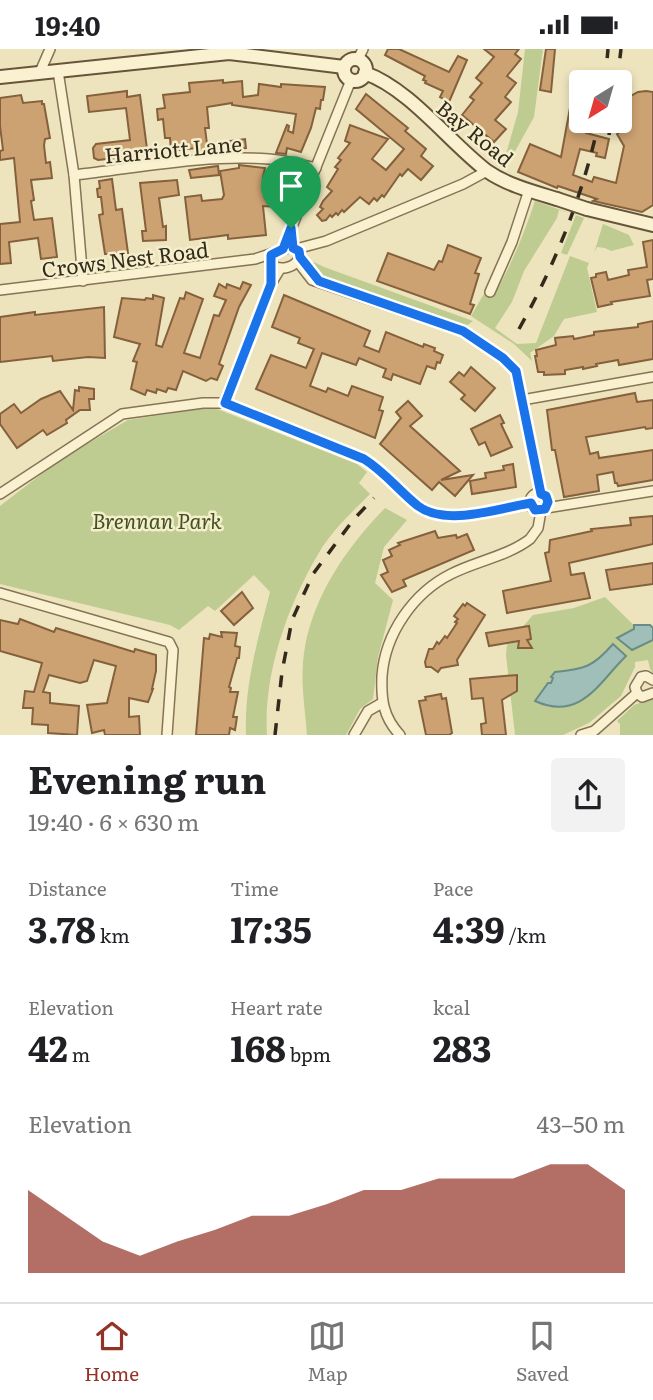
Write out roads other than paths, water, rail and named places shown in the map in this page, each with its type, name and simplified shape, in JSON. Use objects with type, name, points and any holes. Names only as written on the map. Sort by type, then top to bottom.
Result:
[{"type":"street","points":[[40,72],[50,49]]},
{"type":"street","points":[[0,77],[58,71],[152,54],[229,53],[344,67]]},
{"type":"street","points":[[361,54],[365,73],[361,79],[351,80],[345,75],[344,67],[348,61],[361,54]]},
{"type":"street","points":[[58,71],[74,175],[83,281]]},
{"type":"street","name":"Bay Road","points":[[365,73],[393,88],[487,171],[529,190],[587,209],[653,225]]},
{"type":"street","points":[[351,80],[291,228],[295,253],[309,278],[463,331],[503,358],[516,371],[541,494],[548,499],[538,527],[530,539],[450,574],[433,585],[408,610],[386,650],[382,703],[386,717],[400,735]]},
{"type":"street","name":"Harriott Lane","points":[[74,175],[247,158],[317,167]]},
{"type":"street","points":[[273,262],[463,184],[487,171]]},
{"type":"street","points":[[490,292],[512,242],[529,190]]},
{"type":"street","points":[[273,262],[295,253]]},
{"type":"street","name":"Crows Nest Road","points":[[0,290],[255,259],[273,262]]},
{"type":"street","points":[[225,403],[271,284],[273,262]]},
{"type":"street","points":[[522,400],[653,377]]},
{"type":"street","points":[[0,494],[122,414],[215,401],[364,459],[379,469],[417,505],[429,511],[455,516],[531,503]]},
{"type":"street","points":[[541,494],[533,496],[533,508],[544,510],[653,491]]},
{"type":"street","points":[[0,593],[169,642],[173,650],[167,735]]},
{"type":"street","points":[[653,680],[646,676],[638,679],[635,687],[637,693],[645,697],[653,694]]},
{"type":"street","points":[[581,735],[594,731],[637,693]]},
{"type":"street","points":[[354,735],[368,711],[382,703]]},
{"type":"water","points":[[634,625],[650,625],[653,628],[653,640],[632,650],[617,638],[634,629]]},
{"type":"water","points":[[613,644],[626,656],[588,696],[565,706],[551,706],[535,701],[548,683],[551,683],[555,672],[588,666]]},
{"type":"railway","points":[[606,70],[608,49]]},
{"type":"railway","points":[[618,70],[621,49]]},
{"type":"railway","points":[[519,329],[567,228],[596,133]]},
{"type":"railway","points":[[275,735],[282,672],[292,620],[313,574],[354,519],[374,498]]},
{"type":"park label","name":"Brennan Park","points":[[157,519]]}]
